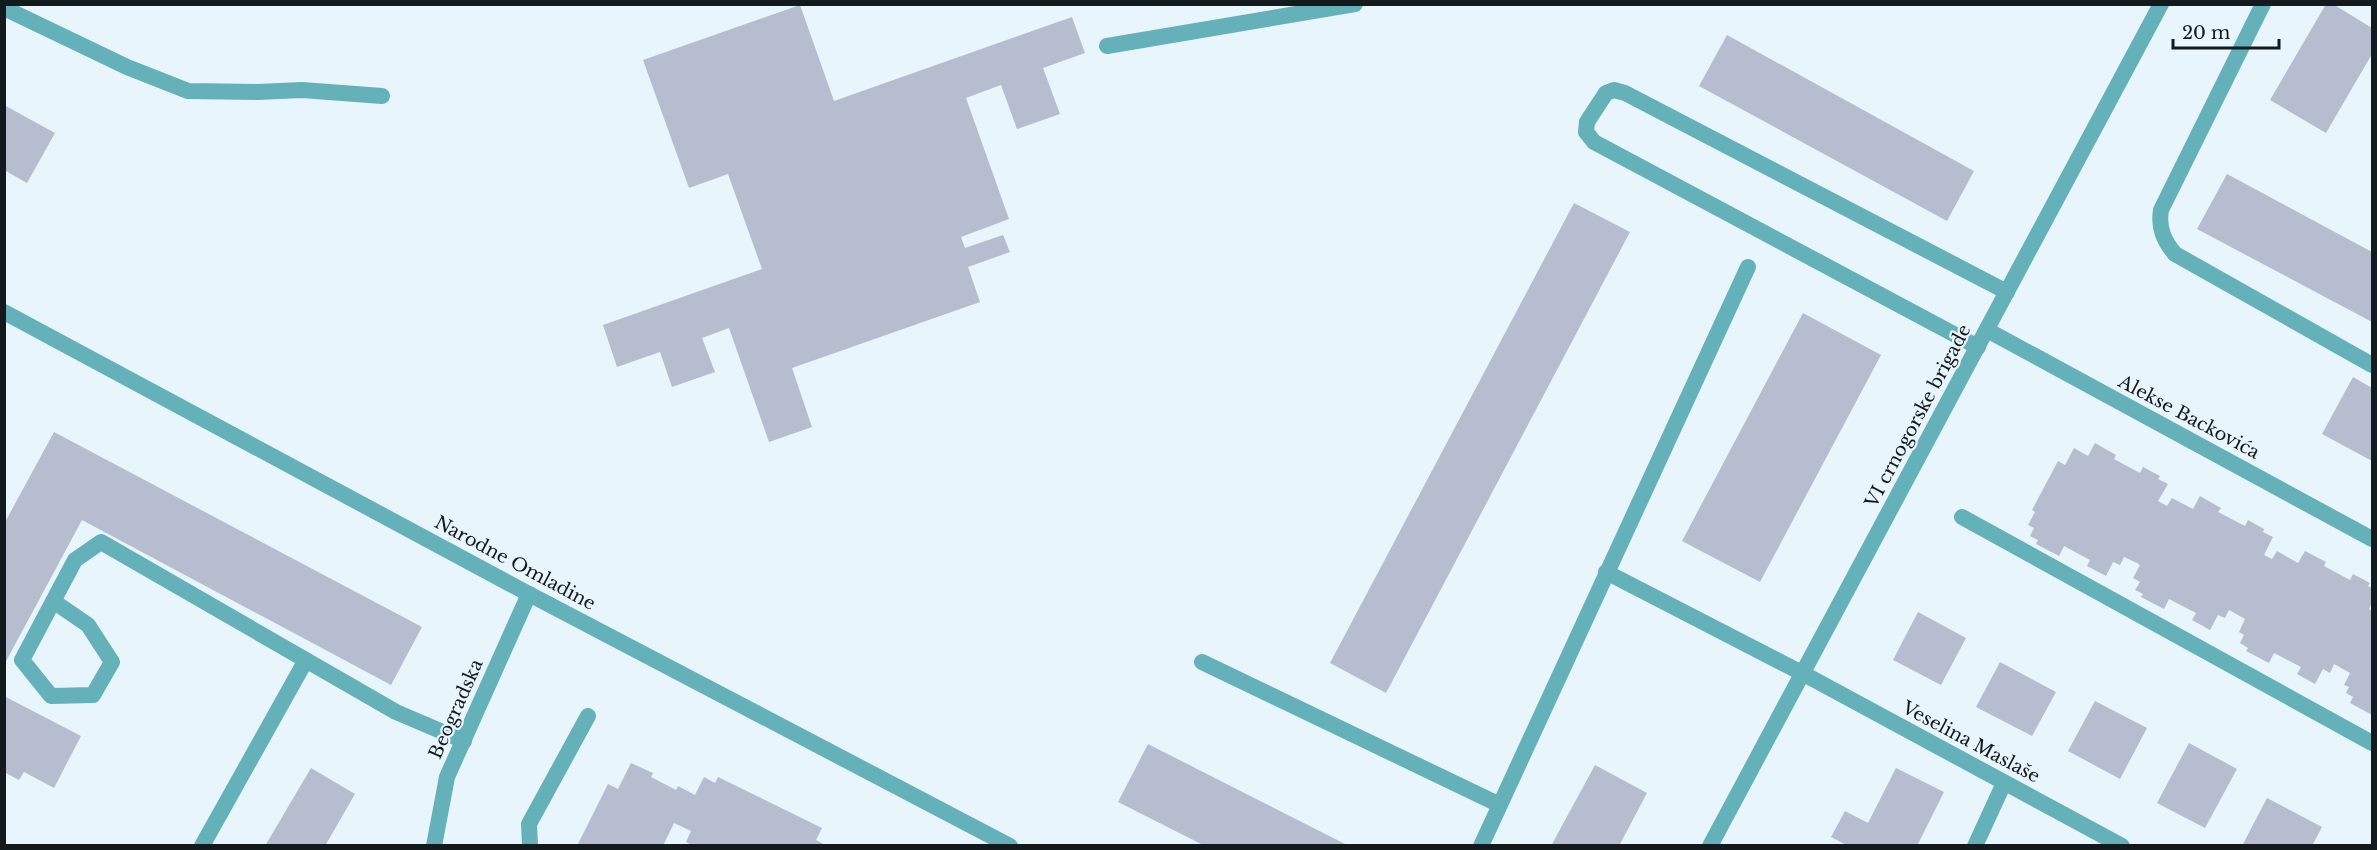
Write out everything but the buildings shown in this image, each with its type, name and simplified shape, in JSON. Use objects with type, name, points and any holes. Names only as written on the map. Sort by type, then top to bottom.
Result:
[{"type":"street","points":[[1107,46],[1355,4]]},
{"type":"street","name":"VI crnogorske brigade","points":[[1710,846],[2162,4]]},
{"type":"street","points":[[2263,4],[2161,210],[2159,221],[2162,231],[2166,243],[2175,254],[2373,365]]},
{"type":"street","points":[[4,8],[127,68],[188,91],[302,90],[382,96]]},
{"type":"street","points":[[1978,346],[1594,142],[1586,132],[1587,122],[1606,93],[1614,90],[1625,93],[2007,292]]},
{"type":"street","points":[[1481,846],[1748,267]]},
{"type":"street","name":"Narodne Omladine","points":[[4,312],[530,594],[1010,846]]},
{"type":"street","name":"Alekse Backovića","points":[[1987,330],[2373,539]]},
{"type":"street","points":[[1962,518],[2373,743]]},
{"type":"street","points":[[53,600],[88,625],[112,662],[93,695],[51,696],[22,660],[53,600],[75,560],[101,542],[396,712],[464,741]]},
{"type":"street","name":"Veselina Maslaše","points":[[1606,572],[1802,673],[2122,846]]},
{"type":"street","name":"Beogradska","points":[[435,846],[447,777],[530,594]]},
{"type":"street","points":[[202,846],[306,660]]},
{"type":"street","points":[[1202,662],[1500,805]]},
{"type":"street","points":[[530,846],[529,824],[588,716]]},
{"type":"street","points":[[1975,846],[2004,783]]}]
